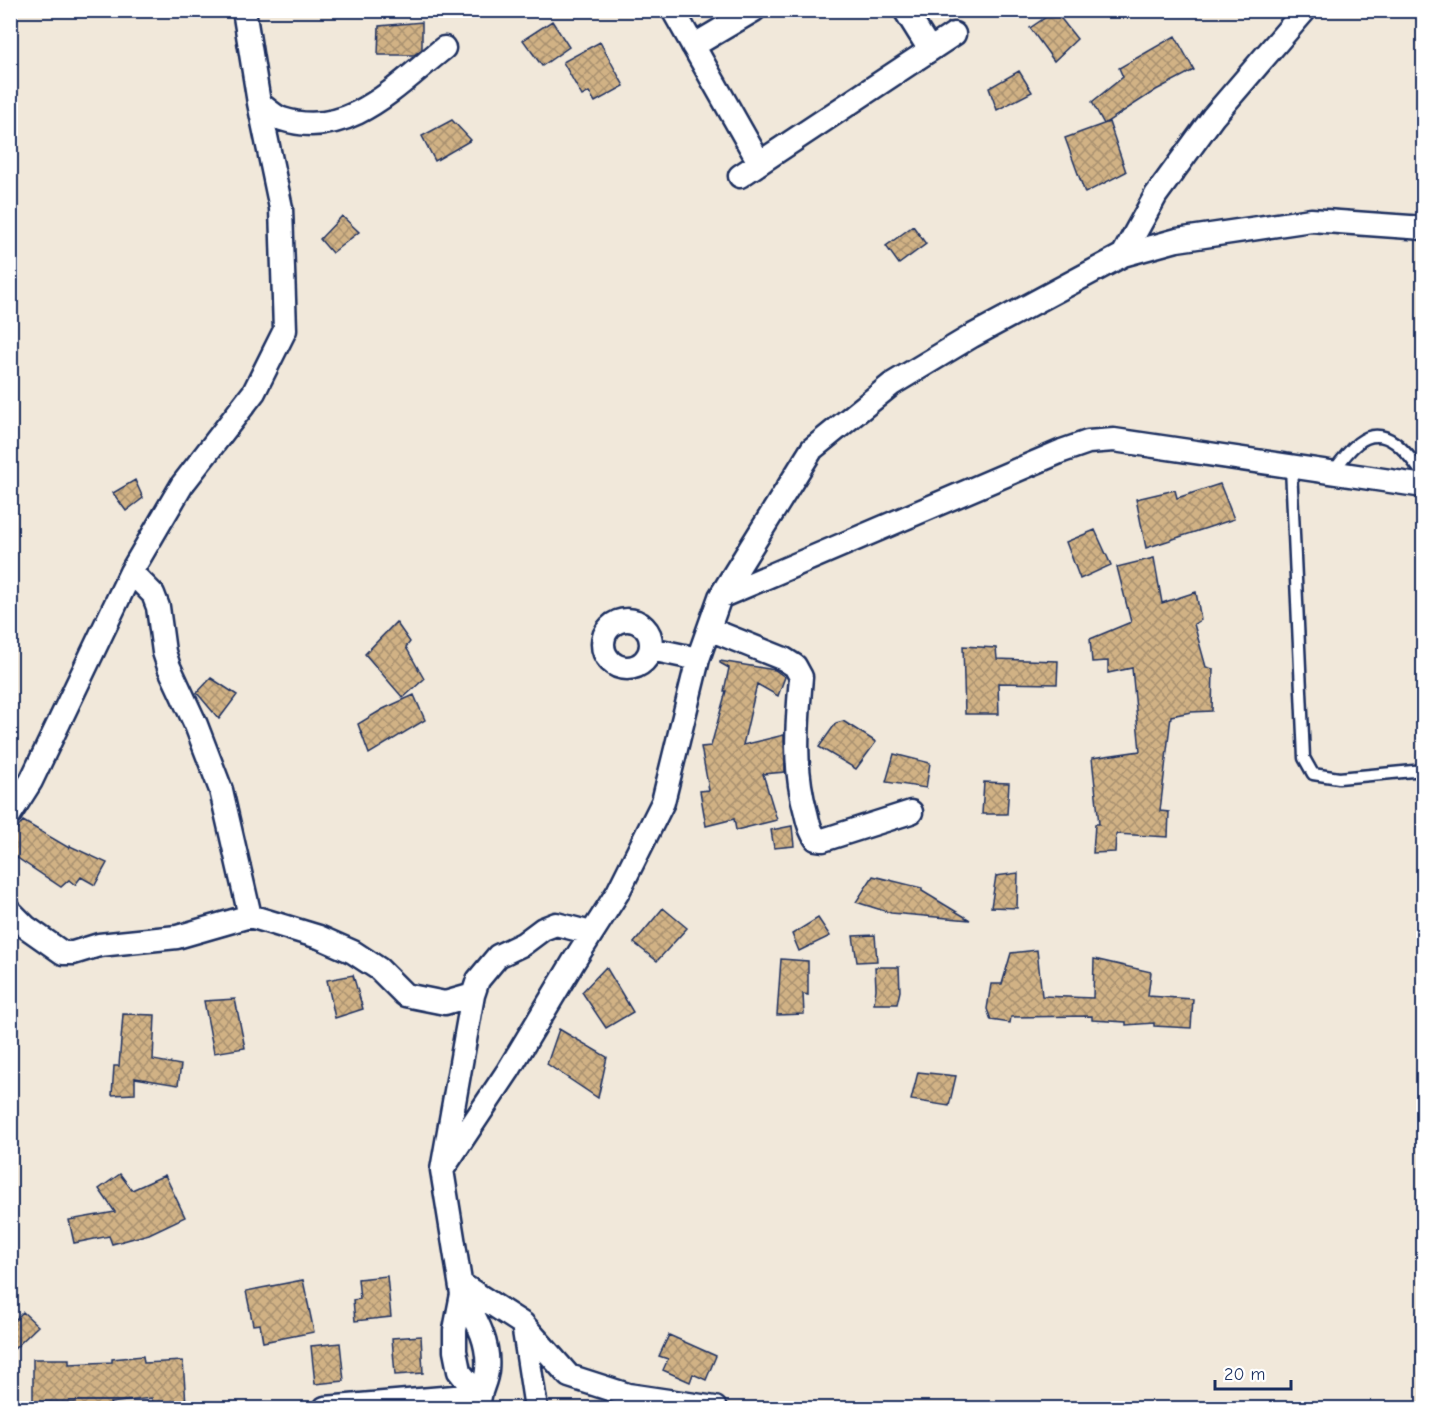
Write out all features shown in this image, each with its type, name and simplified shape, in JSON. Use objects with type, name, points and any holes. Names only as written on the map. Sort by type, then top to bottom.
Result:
[{"type":"street","points":[[10,814],[31,781],[131,572],[182,485],[254,392],[285,330],[282,208],[259,103],[244,10]]},
{"type":"street","points":[[673,10],[759,162]]},
{"type":"street","points":[[693,46],[754,10]]},
{"type":"street","points":[[905,10],[930,50]]},
{"type":"street","points":[[1123,255],[1156,195],[1213,117],[1305,10]]},
{"type":"street","points":[[740,176],[954,34]]},
{"type":"street","points":[[259,103],[281,118],[322,124],[347,119],[385,96],[444,48]]},
{"type":"street","points":[[442,1170],[508,1071],[618,892],[663,802],[698,659],[720,597],[812,449],[892,384],[972,336],[1123,255],[1177,240],[1311,220],[1424,228]]},
{"type":"street","points":[[720,597],[1088,442],[1114,440],[1424,486]]},
{"type":"street","points":[[131,572],[153,594],[158,607],[164,652],[169,667],[196,725],[221,790],[250,916]]},
{"type":"street","points":[[709,629],[784,659],[799,671],[801,677],[796,739],[800,792],[811,833],[816,839],[823,840],[911,812]]},
{"type":"street","points":[[651,649],[698,659]]},
{"type":"street","points":[[10,910],[26,927],[63,953],[73,953],[99,945],[177,937],[250,916],[319,937],[353,952],[379,969],[405,995],[445,1003],[473,995]]},
{"type":"street","points":[[479,1402],[487,1374],[488,1353],[461,1289],[442,1170],[473,995],[478,980],[498,956],[523,944],[543,929],[556,924],[591,933]]},
{"type":"street","points":[[461,1289],[523,1324],[569,1376],[628,1395],[715,1408]]},
{"type":"street","points":[[461,1289],[454,1330],[454,1351],[459,1371],[479,1402]]},
{"type":"street","points":[[523,1324],[537,1408]]},
{"type":"street","points":[[325,1408],[479,1402]]},
{"type":"lane","points":[[1332,472],[1359,442],[1372,436],[1382,436],[1399,445],[1424,476]]},
{"type":"lane","points":[[1291,467],[1304,758],[1313,774],[1339,778],[1424,770]]},
{"type":"building","points":[[1055,11],[1077,39],[1054,61],[1030,28]]},
{"type":"building","points":[[552,21],[569,47],[542,66],[523,40]]},
{"type":"building","points":[[422,22],[422,49],[414,55],[378,55],[379,26]]},
{"type":"building","points":[[1175,36],[1194,70],[1156,90],[1104,124],[1092,102],[1123,77],[1119,68]]},
{"type":"building","points":[[600,42],[624,86],[595,102],[589,92],[582,96],[563,62]]},
{"type":"building","points":[[1019,71],[1032,92],[997,110],[989,88]]},
{"type":"building","points":[[452,120],[471,140],[435,161],[422,136]]},
{"type":"building","points":[[1109,122],[1126,172],[1085,193],[1065,138]]},
{"type":"building","points":[[342,216],[359,232],[332,253],[320,239]]},
{"type":"building","points":[[913,226],[926,244],[899,264],[886,246]]},
{"type":"building","points":[[135,480],[143,498],[126,511],[113,493]]},
{"type":"building","points":[[1220,484],[1234,519],[1146,548],[1136,499],[1175,490],[1177,498]]},
{"type":"building","points":[[1095,530],[1111,565],[1080,579],[1066,542]]},
{"type":"building","points":[[1154,558],[1162,603],[1196,592],[1201,620],[1194,624],[1206,667],[1213,669],[1212,711],[1171,716],[1160,811],[1169,812],[1168,837],[1116,834],[1115,852],[1093,853],[1095,824],[1099,824],[1092,758],[1140,751],[1132,668],[1108,673],[1108,661],[1092,662],[1090,639],[1131,622],[1117,567]]},
{"type":"building","points":[[396,622],[410,642],[406,647],[424,679],[403,698],[365,654]]},
{"type":"building","points":[[963,646],[996,648],[997,659],[1058,661],[1057,684],[998,683],[999,714],[965,714]]},
{"type":"building","points":[[720,661],[775,670],[785,677],[778,696],[757,684],[743,745],[784,735],[785,772],[763,774],[777,820],[736,830],[734,819],[706,826],[700,791],[709,790],[701,747],[711,746],[726,691],[724,691],[729,668]]},
{"type":"building","points":[[211,678],[237,695],[219,719],[197,693]]},
{"type":"building","points":[[414,695],[425,720],[369,754],[358,724],[383,709]]},
{"type":"building","points":[[843,721],[876,742],[856,769],[819,747],[836,723]]},
{"type":"building","points":[[894,754],[930,763],[926,788],[886,782]]},
{"type":"building","points":[[984,782],[1009,783],[1007,814],[982,814]]},
{"type":"building","points":[[23,821],[69,848],[70,846],[107,863],[95,885],[81,877],[75,885],[69,880],[61,887],[10,853],[10,838]]},
{"type":"building","points":[[792,826],[794,846],[774,848],[771,830]]},
{"type":"building","points":[[1018,873],[1017,908],[991,907],[996,876]]},
{"type":"building","points":[[873,876],[922,888],[922,891],[970,920],[891,913],[856,902]]},
{"type":"building","points":[[663,908],[687,928],[657,961],[634,943]]},
{"type":"building","points":[[818,918],[830,936],[799,951],[792,934]]},
{"type":"building","points":[[875,935],[877,961],[857,962],[853,936]]},
{"type":"building","points":[[1037,950],[1042,996],[1093,998],[1094,959],[1151,972],[1148,996],[1193,999],[1191,1028],[1154,1026],[1154,1023],[1126,1025],[1126,1022],[1092,1020],[1092,1016],[1011,1017],[1010,1023],[991,1020],[987,1009],[991,984],[1002,984],[1011,953]]},
{"type":"building","points":[[781,959],[808,961],[808,995],[803,994],[804,1014],[777,1015]]},
{"type":"building","points":[[606,967],[633,1012],[606,1028],[582,992]]},
{"type":"building","points":[[875,967],[899,967],[900,991],[897,1004],[874,1004]]},
{"type":"building","points":[[353,975],[363,1009],[335,1018],[327,980]]},
{"type":"building","points":[[235,999],[245,1048],[214,1053],[204,1001]]},
{"type":"building","points":[[123,1014],[155,1015],[153,1060],[181,1065],[178,1085],[135,1078],[135,1094],[112,1095],[114,1066],[119,1066]]},
{"type":"building","points":[[559,1029],[607,1057],[598,1098],[547,1064]]},
{"type":"building","points":[[918,1072],[956,1076],[949,1106],[911,1100]]},
{"type":"building","points":[[120,1174],[132,1190],[165,1175],[185,1217],[149,1234],[112,1244],[109,1236],[74,1243],[69,1220],[115,1212],[99,1189]]},
{"type":"building","points":[[387,1276],[391,1317],[355,1321],[353,1300],[360,1299],[358,1279]]},
{"type":"building","points":[[303,1280],[314,1332],[263,1342],[260,1324],[253,1325],[246,1291]]},
{"type":"building","points":[[23,1312],[38,1326],[10,1353],[10,1325]]},
{"type":"building","points":[[669,1335],[716,1356],[706,1380],[693,1374],[690,1382],[663,1370],[668,1359],[659,1356]]},
{"type":"building","points":[[421,1336],[423,1373],[395,1375],[392,1338]]},
{"type":"building","points":[[340,1343],[344,1381],[315,1384],[311,1346]]},
{"type":"building","points":[[143,1356],[144,1363],[183,1361],[186,1404],[153,1406],[152,1398],[110,1403],[111,1406],[75,1407],[75,1403],[33,1402],[33,1359],[69,1359],[69,1364],[112,1362],[112,1359]]}]
